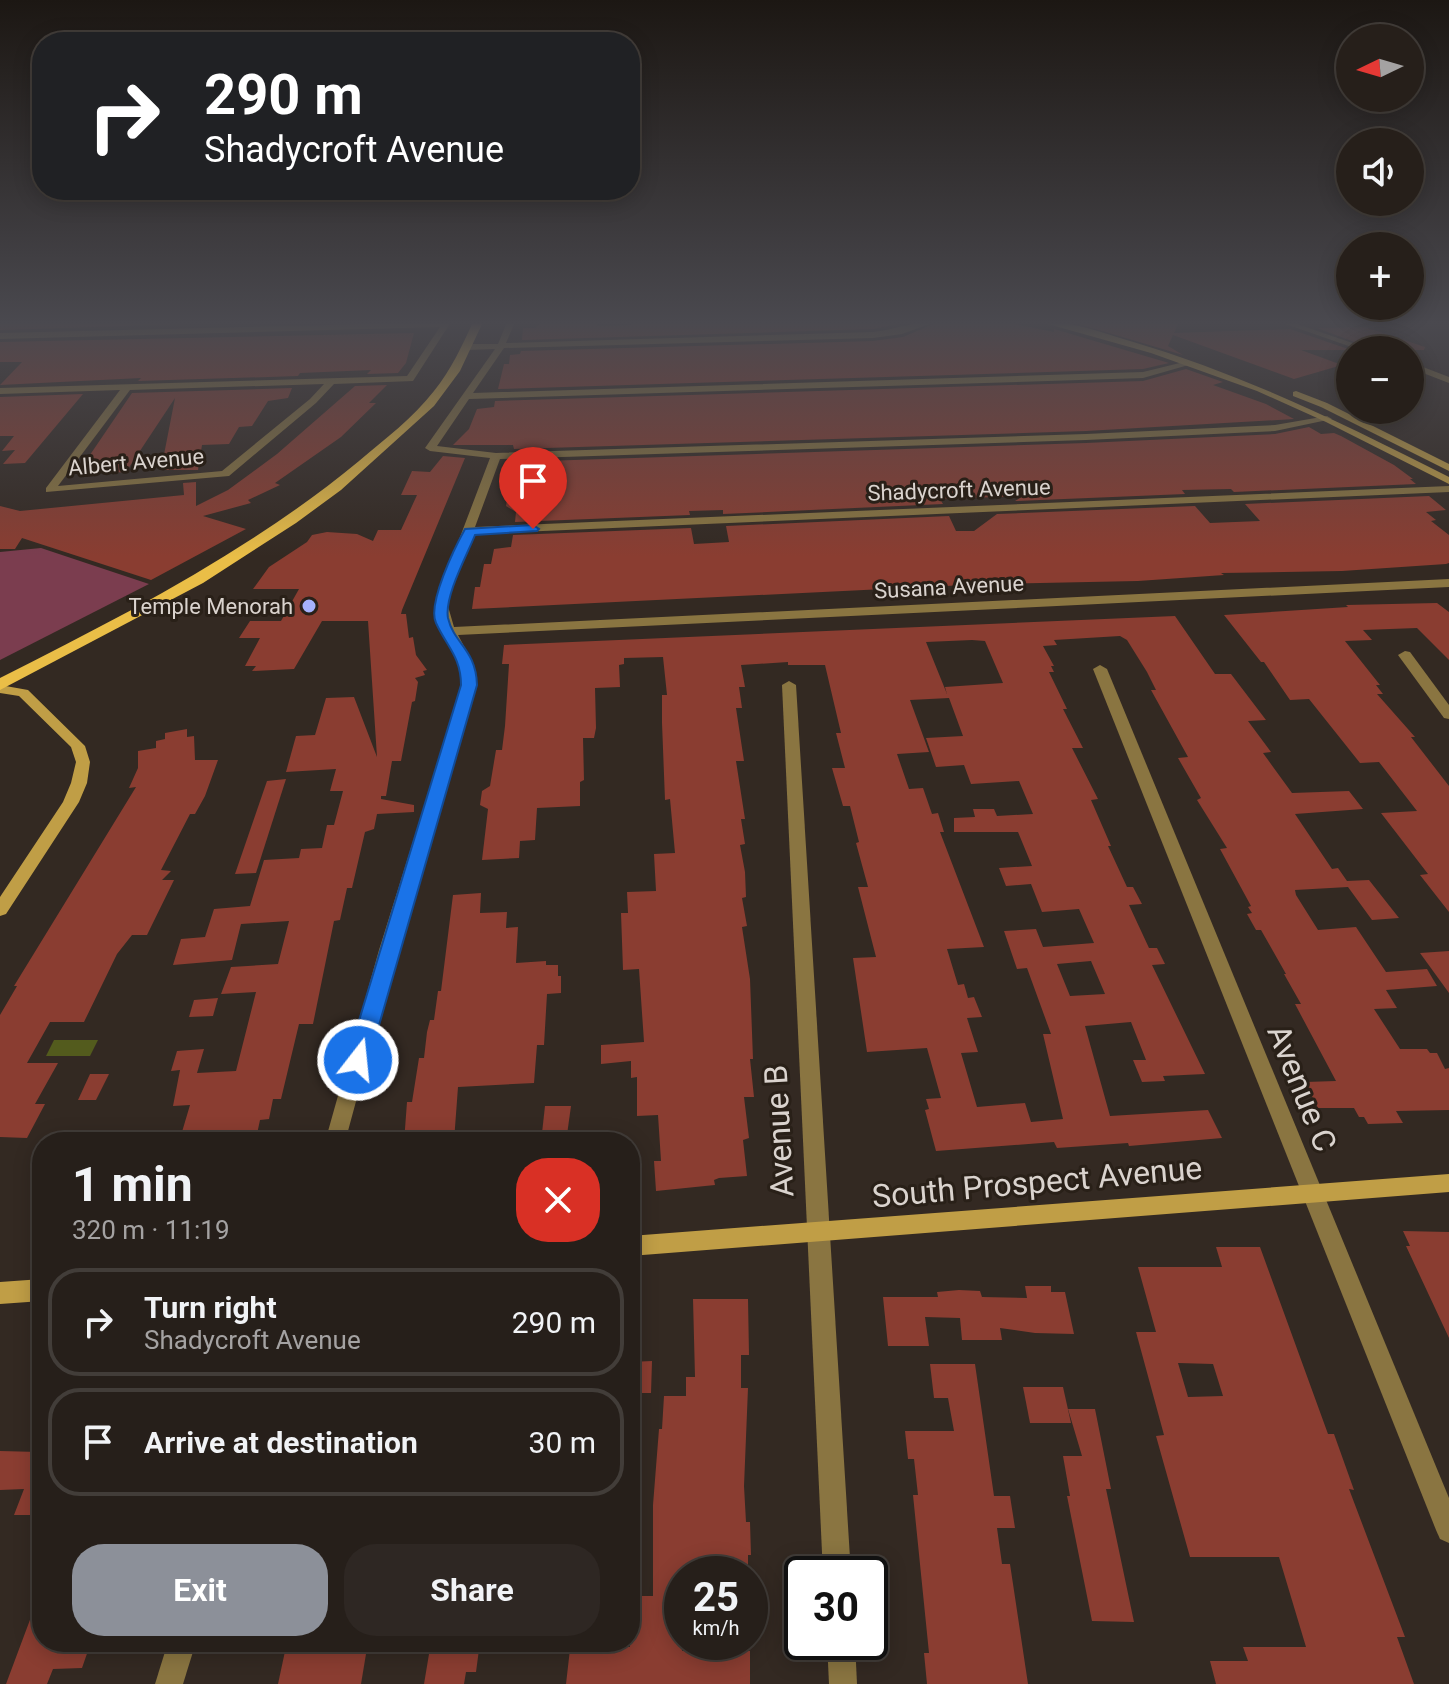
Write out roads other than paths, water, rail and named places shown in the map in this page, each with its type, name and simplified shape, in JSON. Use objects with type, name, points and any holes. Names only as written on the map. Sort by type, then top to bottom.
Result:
[{"type":"main road","points":[[0,687],[108,630],[264,540],[344,483],[406,428],[431,401]]},
{"type":"main road","points":[[1285,401],[1449,481]]},
{"type":"main road","points":[[1313,401],[1449,468]]},
{"type":"main road","points":[[1389,451],[1409,446]]},
{"type":"main road","points":[[0,687],[23,693],[53,720],[78,746],[83,762],[71,802],[0,910]]},
{"type":"main road","name":"South Prospect Avenue","points":[[640,1245],[1449,1183]]},
{"type":"main road","points":[[0,1293],[32,1291]]},
{"type":"street","name":"Albert Avenue","points":[[117,401],[50,490],[225,474],[313,401]]},
{"type":"street","points":[[464,401],[430,448],[496,456],[1275,428],[1327,419]]},
{"type":"street","points":[[338,1132],[388,950],[469,685],[469,666],[451,631],[441,619],[441,603],[496,456]]},
{"type":"street","name":"Shadycroft Avenue","points":[[470,531],[1449,489]]},
{"type":"street","name":"Susana Avenue","points":[[451,631],[1449,583]]},
{"type":"street","points":[[1405,655],[1449,715]]},
{"type":"street","name":"Avenue C","points":[[1100,669],[1449,1530]]},
{"type":"street","name":"Avenue B","points":[[789,685],[836,1556]]},
{"type":"street","points":[[169,1684],[179,1652]]},
{"type":"street","points":[[842,1660],[843,1684]]},
{"type":"place","name":"Temple Menorah","points":[[309,606]]}]
